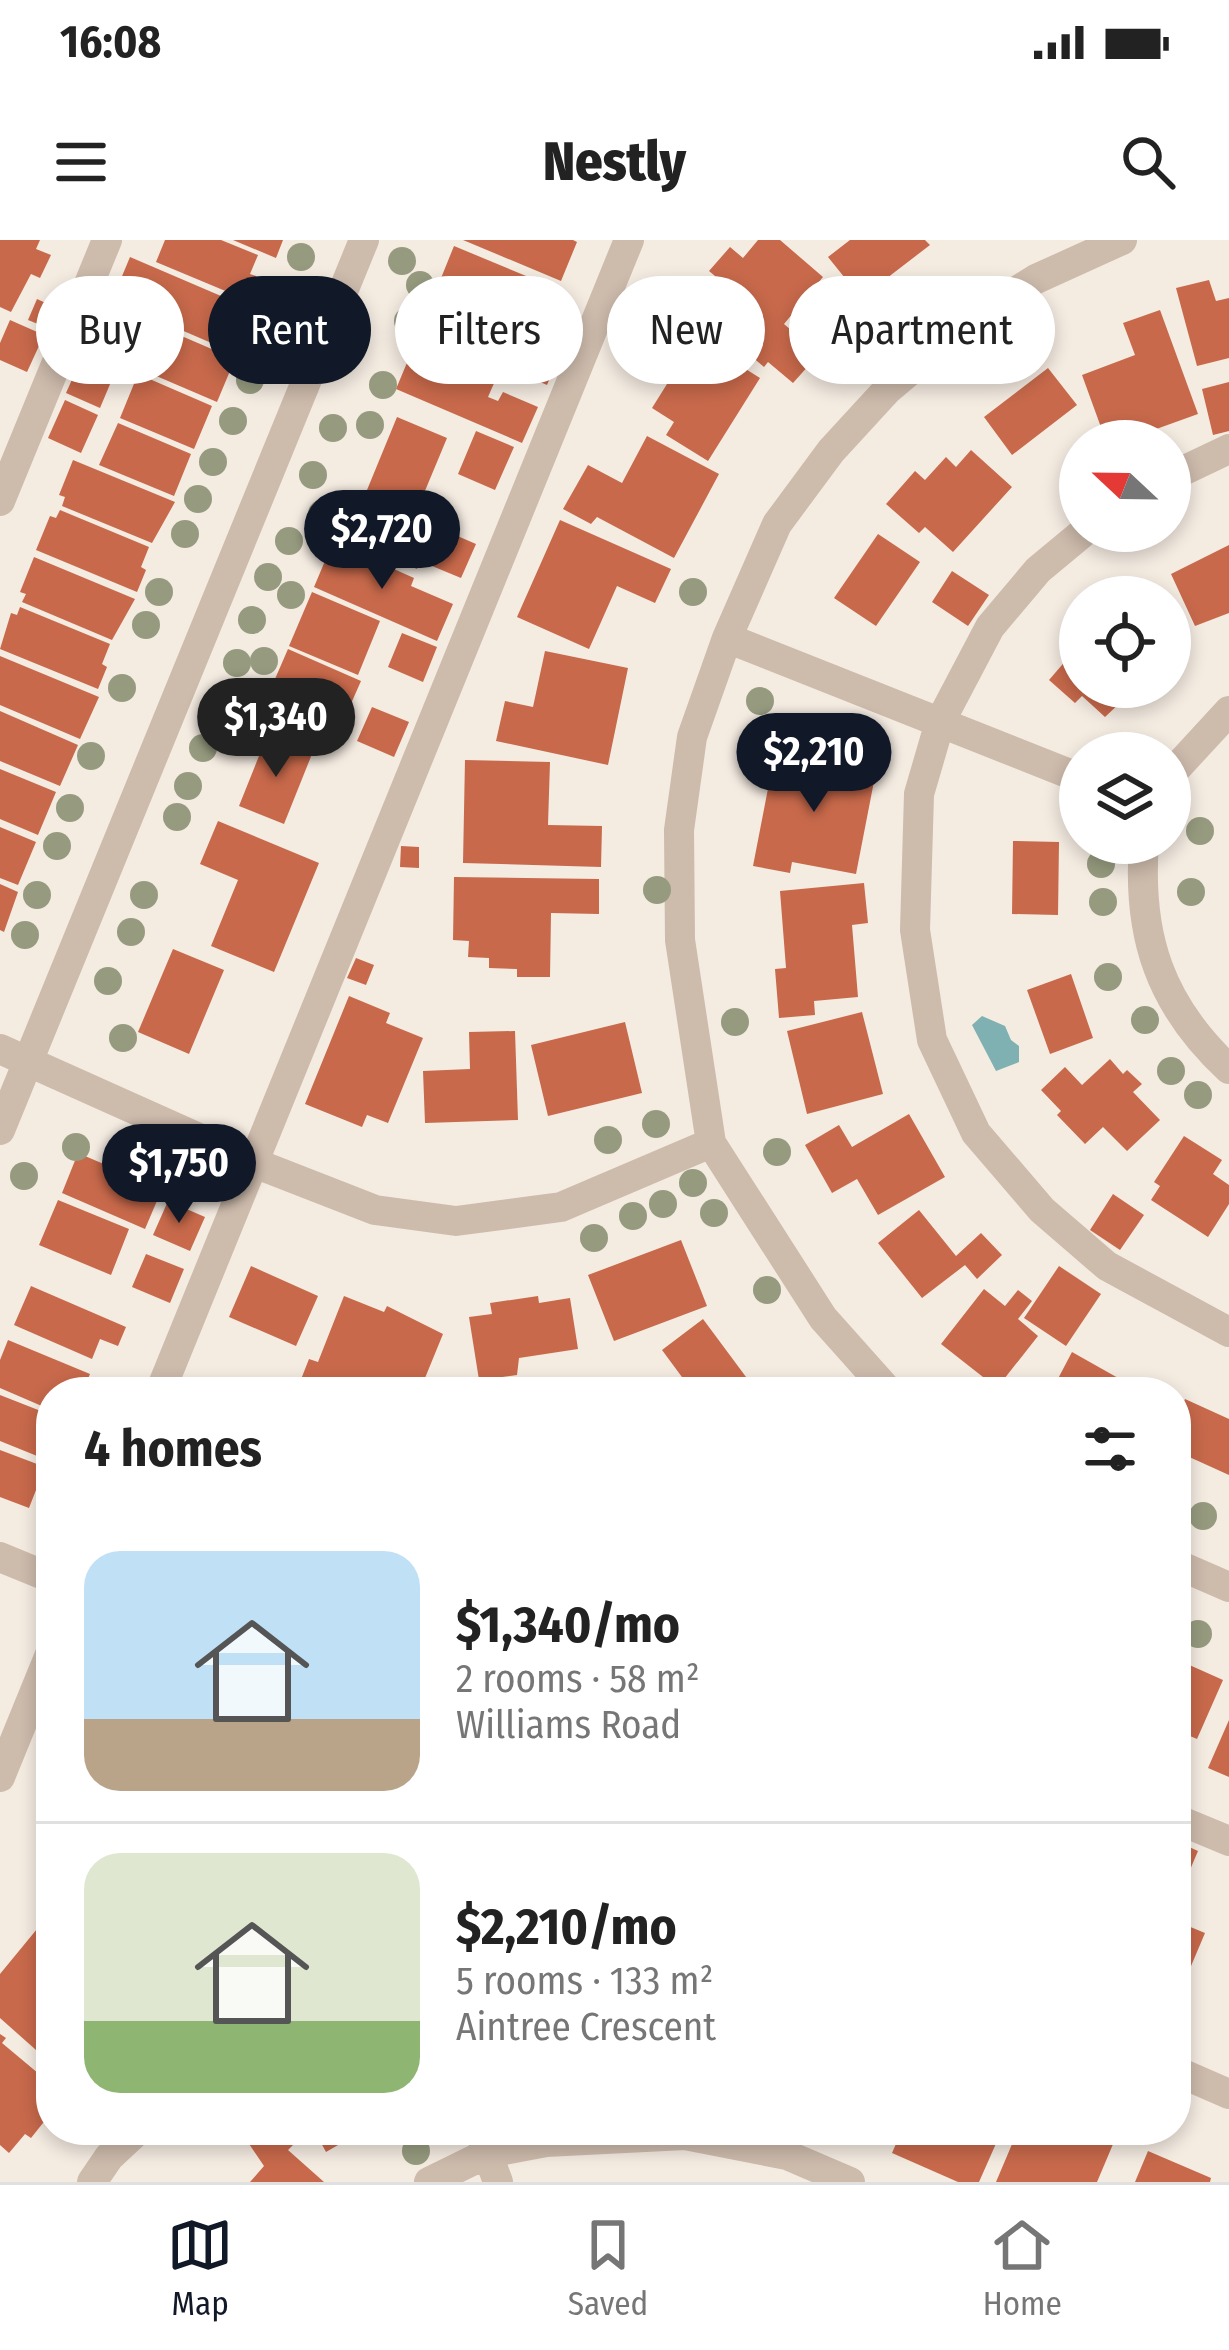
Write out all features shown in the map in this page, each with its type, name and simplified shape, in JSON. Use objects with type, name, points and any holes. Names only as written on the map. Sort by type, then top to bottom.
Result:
[{"type":"street","points":[[0,501],[106,240]]},
{"type":"street","points":[[0,1130],[14,1055],[364,240]]},
{"type":"street","points":[[173,1377],[252,1162],[629,240]]},
{"type":"street","points":[[876,1377],[823,1318],[711,1143],[680,940],[679,830],[692,737],[727,638],[777,524],[831,451],[887,390],[970,320],[1107,242]]},
{"type":"street","points":[[1191,467],[1229,449]]},
{"type":"street","points":[[1060,552],[1038,570],[990,627],[940,722],[919,794],[915,930],[932,1040],[976,1133],[1042,1210],[1107,1266],[1229,1332]]},
{"type":"street","points":[[727,638],[1059,770]]},
{"type":"street","points":[[1191,753],[1229,712]]},
{"type":"street","points":[[1143,864],[1142,905],[1161,976],[1190,1030],[1229,1069]]},
{"type":"street","points":[[14,1055],[252,1162],[375,1210],[456,1221],[560,1207],[711,1143]]},
{"type":"street","points":[[0,1557],[36,1573]]},
{"type":"street","points":[[1191,1571],[1229,1587]]},
{"type":"street","points":[[0,1777],[36,1689]]},
{"type":"street","points":[[1191,1825],[1229,1841]]},
{"type":"street","points":[[1191,2078],[1229,2094]]},
{"type":"street","points":[[92,2182],[122,2145]]},
{"type":"street","points":[[429,2182],[489,2155],[532,2145]]},
{"type":"street","points":[[736,2145],[787,2155],[850,2182]]},
{"type":"water","points":[[982,1016],[1005,1026],[1019,1046],[1019,1062],[996,1071],[972,1025]]},
{"type":"building","points":[[0,240],[40,240],[36,249],[51,255],[41,276],[31,274],[11,312],[0,307]]},
{"type":"building","points":[[165,240],[221,240],[258,255],[250,274],[256,276],[208,276],[208,284],[156,262]]},
{"type":"building","points":[[233,240],[283,240],[276,258]]},
{"type":"building","points":[[463,240],[577,242],[563,276],[549,276]]},
{"type":"building","points":[[758,240],[780,240],[822,276],[789,276],[789,318],[784,324],[789,328],[789,380],[768,362],[765,366],[765,276],[715,276],[709,271],[730,247],[743,258]]},
{"type":"building","points":[[850,240],[925,240],[930,245],[890,276],[843,276],[828,257]]},
{"type":"building","points":[[454,246],[526,276],[442,276]]},
{"type":"building","points":[[130,257],[174,276],[122,276]]},
{"type":"building","points":[[184,280],[208,290],[208,342],[184,331]]},
{"type":"building","points":[[1209,280],[1216,301],[1229,298],[1229,358],[1197,366],[1176,288]]},
{"type":"building","points":[[1160,310],[1198,414],[1181,420],[1098,420],[1082,375],[1135,355],[1123,323]]},
{"type":"building","points":[[10,320],[36,331],[36,352],[27,372],[0,360],[0,343]]},
{"type":"building","points":[[184,337],[208,347],[208,384],[225,384],[217,402],[175,384],[184,384]]},
{"type":"building","points":[[1055,377],[1077,405],[1012,455],[984,417],[1027,384],[1055,384]]},
{"type":"building","points":[[1229,382],[1229,431],[1213,435],[1202,389]]},
{"type":"building","points":[[70,384],[110,384],[100,408],[66,393]]},
{"type":"building","points":[[134,384],[161,384],[212,406],[194,449],[120,418]]},
{"type":"building","points":[[398,384],[494,384],[488,397],[498,401],[503,392],[538,407],[522,443],[396,389]]},
{"type":"building","points":[[667,384],[756,384],[708,461],[666,435],[674,422],[652,408]]},
{"type":"building","points":[[65,400],[98,415],[81,453],[48,438]]},
{"type":"building","points":[[397,417],[447,438],[417,510],[367,490]]},
{"type":"building","points":[[118,423],[191,454],[174,496],[99,465]]},
{"type":"building","points":[[476,431],[514,447],[495,490],[458,474]]},
{"type":"building","points":[[647,436],[719,474],[674,558],[597,517],[591,524],[563,509],[588,465],[622,483]]},
{"type":"building","points":[[971,450],[1012,487],[953,552],[925,527],[919,533],[886,504],[915,471],[925,480],[946,457],[956,467]]},
{"type":"building","points":[[73,460],[175,502],[152,543],[62,506],[65,497],[59,495]]},
{"type":"building","points":[[356,492],[476,544],[461,578],[420,561],[417,569],[337,535]]},
{"type":"building","points":[[60,510],[149,547],[137,592],[36,550],[50,516],[56,518]]},
{"type":"building","points":[[560,520],[671,569],[655,603],[617,586],[589,649],[517,617]]},
{"type":"building","points":[[878,534],[920,562],[876,626],[834,598]]},
{"type":"building","points":[[333,542],[414,578],[411,586],[453,604],[437,641],[314,587]]},
{"type":"building","points":[[1229,545],[1229,613],[1195,626],[1191,576],[1171,574]]},
{"type":"building","points":[[34,557],[135,599],[112,640],[22,602],[26,594],[20,592]]},
{"type":"building","points":[[952,571],[989,595],[968,626],[932,602]]},
{"type":"building","points":[[312,592],[380,621],[358,675],[289,646]]},
{"type":"building","points":[[20,607],[110,644],[98,689],[0,649],[11,613],[17,615]]},
{"type":"building","points":[[402,633],[437,647],[423,682],[388,667]]},
{"type":"building","points":[[288,649],[361,681],[338,733],[265,702]]},
{"type":"building","points":[[545,651],[628,668],[608,765],[496,741],[505,701],[533,707]]},
{"type":"building","points":[[0,656],[99,697],[80,739],[0,705]]},
{"type":"building","points":[[1059,668],[1059,689],[1049,680]]},
{"type":"building","points":[[372,707],[409,722],[394,757],[357,741]]},
{"type":"building","points":[[0,711],[78,745],[60,786],[0,761]]},
{"type":"building","points":[[267,736],[312,754],[284,824],[239,806]]},
{"type":"building","points":[[783,753],[876,771],[856,874],[792,862],[790,873],[753,866],[772,768],[780,770]]},
{"type":"building","points":[[465,760],[550,762],[548,825],[602,826],[601,867],[463,863]]},
{"type":"building","points":[[0,769],[56,792],[38,835],[0,819]]},
{"type":"building","points":[[218,821],[319,863],[274,972],[211,946],[238,880],[200,864]]},
{"type":"building","points":[[0,827],[36,842],[18,885],[0,878]]},
{"type":"building","points":[[1013,841],[1059,842],[1058,915],[1012,914]]},
{"type":"building","points":[[401,846],[419,847],[419,868],[400,867]]},
{"type":"building","points":[[454,877],[599,879],[599,914],[551,913],[550,977],[517,977],[517,969],[489,968],[489,958],[468,957],[469,941],[453,940]]},
{"type":"building","points":[[864,883],[868,923],[852,925],[858,997],[814,1001],[815,1015],[779,1018],[775,969],[786,968],[780,891]]},
{"type":"building","points":[[0,884],[18,892],[4,932],[0,930]]},
{"type":"building","points":[[173,949],[224,970],[189,1054],[138,1032]]},
{"type":"building","points":[[356,958],[374,965],[366,985],[347,978]]},
{"type":"building","points":[[1071,974],[1093,1038],[1050,1054],[1027,990]]},
{"type":"building","points":[[349,996],[390,1013],[386,1023],[423,1038],[388,1123],[367,1115],[362,1127],[305,1104]]},
{"type":"building","points":[[862,1012],[883,1094],[807,1114],[787,1031]]},
{"type":"building","points":[[625,1022],[642,1093],[548,1116],[531,1045]]},
{"type":"building","points":[[515,1031],[518,1120],[425,1123],[423,1071],[470,1069],[469,1032]]},
{"type":"building","points":[[1110,1059],[1123,1074],[1127,1070],[1142,1084],[1133,1092],[1160,1120],[1127,1151],[1103,1127],[1085,1144],[1041,1090],[1065,1067],[1082,1085]]},
{"type":"building","points":[[909,1114],[945,1177],[878,1215],[857,1179],[832,1193],[805,1145],[839,1125],[852,1147]]},
{"type":"building","points":[[1184,1136],[1222,1160],[1213,1174],[1229,1185],[1229,1204],[1208,1237],[1151,1200],[1160,1186],[1154,1182]]},
{"type":"building","points":[[78,1153],[162,1189],[145,1229],[62,1193]]},
{"type":"building","points":[[1113,1194],[1144,1215],[1120,1250],[1090,1230]]},
{"type":"building","points":[[58,1200],[129,1229],[111,1275],[39,1245]]},
{"type":"building","points":[[168,1201],[205,1217],[190,1251],[153,1235]]},
{"type":"building","points":[[919,1210],[956,1256],[981,1233],[1002,1255],[977,1279],[965,1265],[922,1298],[878,1243]]},
{"type":"building","points":[[681,1240],[707,1306],[614,1341],[588,1275]]},
{"type":"building","points":[[146,1254],[184,1269],[170,1303],[132,1287]]},
{"type":"building","points":[[251,1266],[318,1296],[296,1346],[229,1317]]},
{"type":"building","points":[[1059,1266],[1101,1294],[1066,1346],[1024,1318]]},
{"type":"building","points":[[31,1286],[126,1327],[118,1346],[100,1339],[92,1359],[14,1325]]},
{"type":"building","points":[[984,1289],[1005,1306],[1018,1290],[1032,1301],[1018,1319],[1038,1336],[1006,1377],[983,1377],[941,1344]]},
{"type":"building","points":[[344,1296],[384,1312],[387,1306],[443,1334],[425,1377],[302,1377],[309,1359],[318,1362]]},
{"type":"building","points":[[538,1296],[539,1303],[570,1298],[578,1349],[519,1358],[517,1375],[479,1377],[469,1317],[492,1314],[490,1303]]},
{"type":"building","points":[[703,1319],[746,1377],[682,1377],[662,1350]]},
{"type":"building","points":[[8,1340],[90,1374],[36,1377],[36,1404],[0,1388],[0,1360]]},
{"type":"building","points":[[1072,1352],[1116,1377],[1059,1377]]},
{"type":"building","points":[[0,1395],[36,1409],[36,1456],[0,1441]]},
{"type":"building","points":[[1191,1402],[1229,1419],[1229,1475],[1191,1458]]},
{"type":"building","points":[[0,1450],[36,1464],[36,1490],[29,1508],[0,1497]]},
{"type":"building","points":[[1191,1666],[1223,1680],[1197,1739],[1191,1736]]},
{"type":"building","points":[[1229,1720],[1229,1777],[1208,1768]]},
{"type":"building","points":[[1191,1927],[1205,1933],[1191,1966]]},
{"type":"building","points":[[36,1930],[36,2050],[0,2018],[0,1974]]},
{"type":"building","points":[[0,2034],[6,2038],[2,2043],[36,2071],[36,2132],[31,2138],[25,2134],[9,2153],[0,2145]]},
{"type":"building","points":[[250,2145],[293,2145],[288,2150],[324,2182],[250,2182],[264,2166]]},
{"type":"building","points":[[895,2145],[995,2145],[979,2182],[958,2182],[892,2153]]},
{"type":"building","points":[[1012,2145],[1113,2145],[1097,2182],[996,2182]]},
{"type":"building","points":[[1148,2151],[1211,2178],[1210,2182],[1135,2182]]}]
